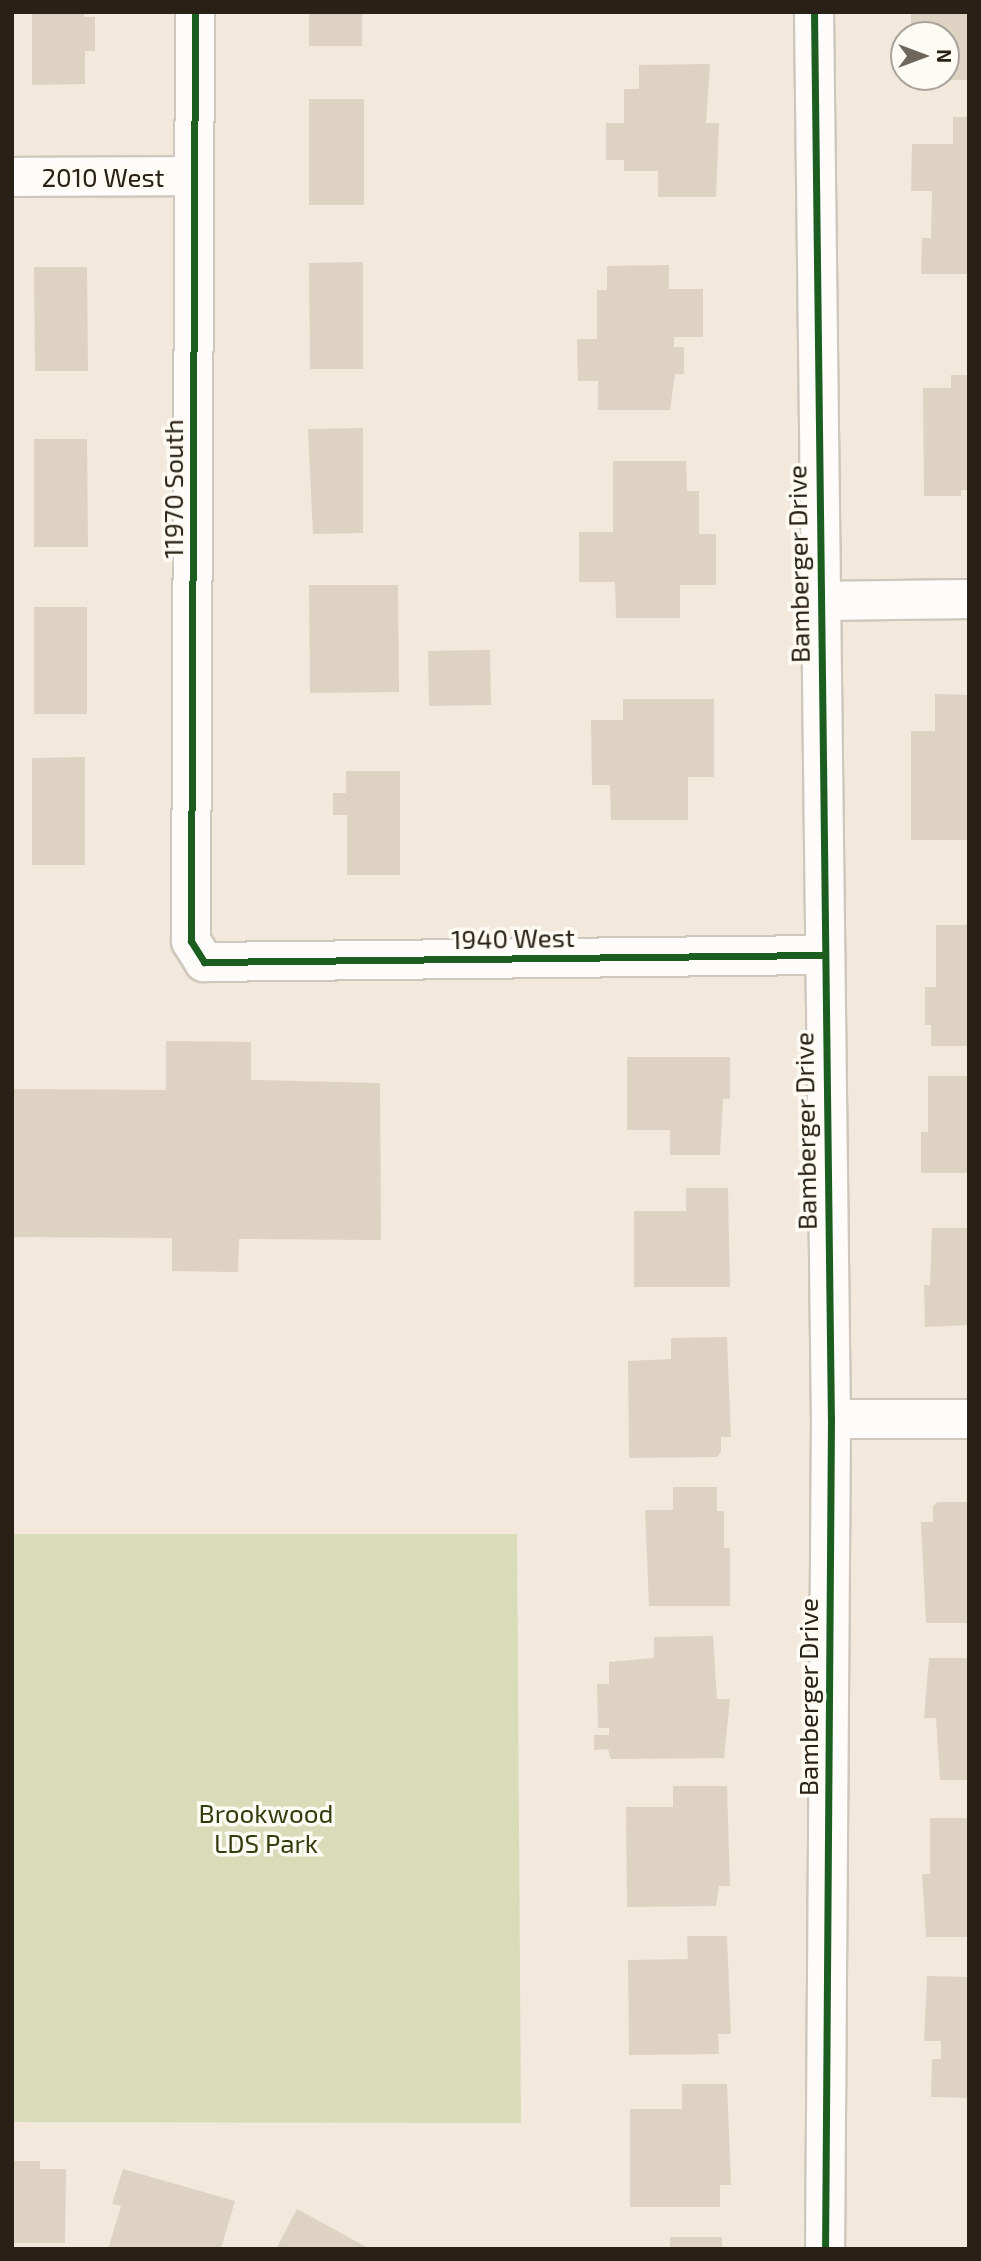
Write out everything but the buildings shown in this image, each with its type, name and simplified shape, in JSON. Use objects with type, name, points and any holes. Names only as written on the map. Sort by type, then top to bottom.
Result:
[{"type":"street","name":"11970 South","points":[[195,12],[191,941],[204,962]]},
{"type":"street","name":"Bamberger Drive","points":[[814,12],[823,956],[831,1419],[825,2249]]},
{"type":"street","name":"2010 West","points":[[12,177],[194,176]]},
{"type":"street","points":[[819,601],[969,599]]},
{"type":"street","name":"1940 West","points":[[204,962],[823,956]]},
{"type":"street","points":[[831,1419],[969,1419]]},
{"type":"green space","name":"Brookwood LDS Park","points":[[12,1534],[517,1534],[521,2123],[12,2122]]},
{"type":"cycle path","points":[[195,12],[191,941],[204,962],[823,955]]},
{"type":"cycle path","points":[[814,12],[831,1419],[825,2249]]}]
